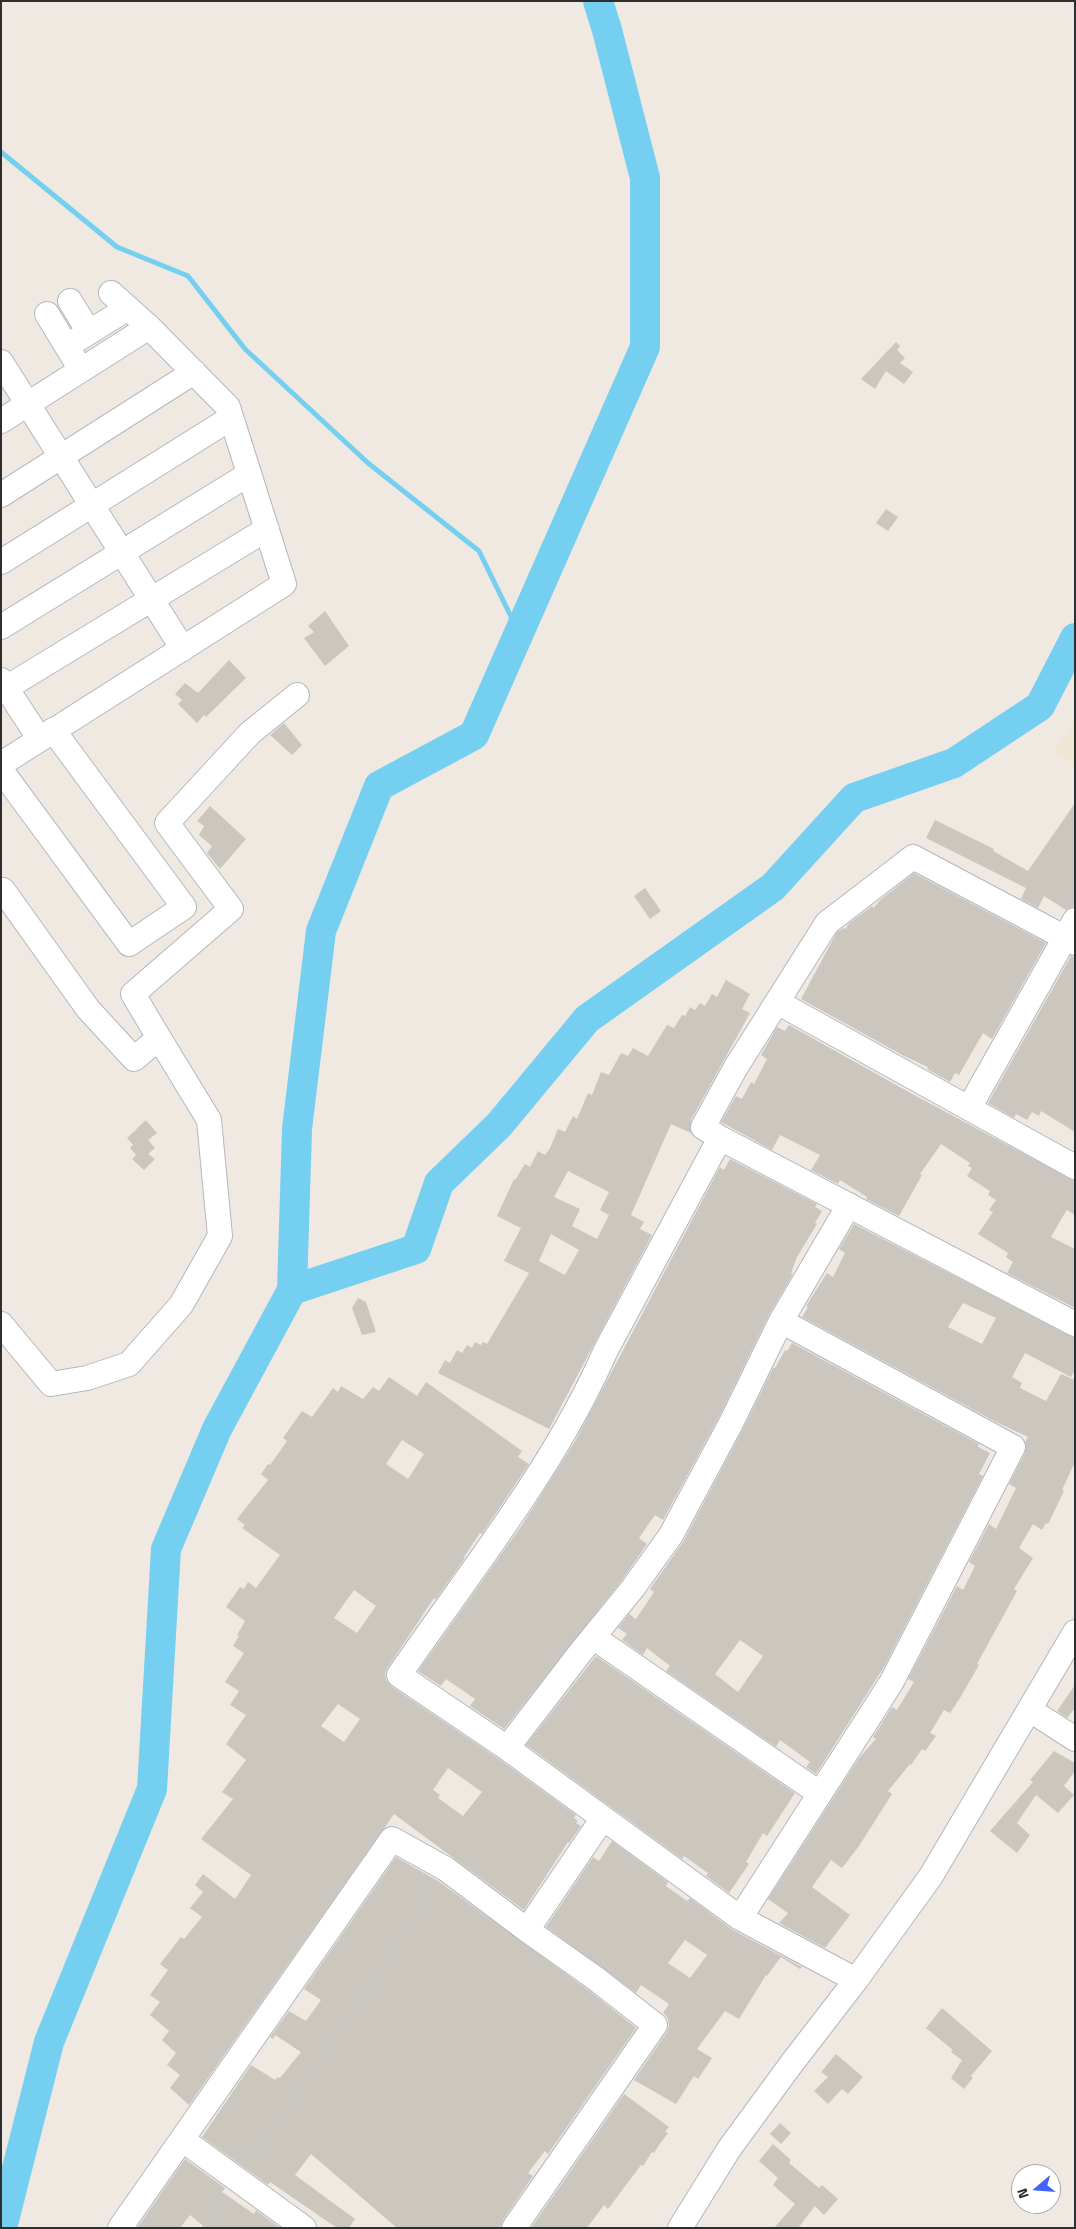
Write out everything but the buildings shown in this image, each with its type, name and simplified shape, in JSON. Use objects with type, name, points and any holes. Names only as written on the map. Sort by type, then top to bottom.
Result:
[{"type":"street","points":[[1,764],[284,584],[228,407],[120,300],[89,332],[67,346]]},
{"type":"street","points":[[70,301],[89,332]]},
{"type":"street","points":[[47,314],[82,370]]},
{"type":"street","points":[[1,421],[149,327]]},
{"type":"street","points":[[1,362],[183,648]]},
{"type":"street","points":[[1,495],[194,372]]},
{"type":"street","points":[[1,562],[231,418]]},
{"type":"street","points":[[1,627],[249,474]]},
{"type":"street","points":[[1,770],[129,944],[184,907],[46,734],[3,686],[152,599],[266,529]]},
{"type":"street","points":[[1,1324],[51,1384],[87,1378],[129,1364],[181,1305],[220,1236],[209,1120],[133,994],[232,909],[168,824],[250,733],[298,696]]},
{"type":"street","points":[[969,1108],[1071,933],[913,857],[827,923],[702,1127],[1075,1324]]},
{"type":"street","points":[[1,892],[4,890],[88,1009],[134,1059],[159,1038]]},
{"type":"street","points":[[777,1002],[1075,1167]]},
{"type":"street","points":[[720,1138],[606,1350],[591,1384],[556,1444],[508,1520],[399,1675],[507,1748],[740,1918],[856,1980]]},
{"type":"street","points":[[507,1748],[593,1636],[633,1588],[671,1535],[731,1423],[781,1321],[849,1206]]},
{"type":"street","points":[[740,1918],[891,1683],[1013,1447],[781,1321]]},
{"type":"street","points":[[680,2228],[729,2149],[856,1980],[931,1876],[1075,1632]]},
{"type":"street","points":[[593,1636],[819,1793]]},
{"type":"street","points":[[1030,1710],[1075,1739]]},
{"type":"street","points":[[527,1930],[604,1818]]},
{"type":"street","points":[[120,2228],[392,1839],[446,1869],[595,1978],[655,2025],[514,2228]]},
{"type":"street","points":[[182,2140],[304,2228]]},
{"type":"path","points":[[203,2228],[372,1985],[446,1869]]},
{"type":"shaded area","points":[[1075,722],[1075,764],[1055,750]]},
{"type":"waterway","points":[[2,2228],[49,2042],[152,1789],[166,1549],[217,1429],[292,1290],[297,1129],[321,931],[379,786],[474,735],[645,347],[645,178],[598,1]]},
{"type":"waterway","points":[[1,152],[117,247],[188,276],[245,349],[368,463],[479,551],[519,633]]},
{"type":"waterway","points":[[292,1290],[416,1249],[439,1183],[499,1125],[587,1019],[773,887],[854,798],[954,763],[1040,706],[1075,638]]}]
